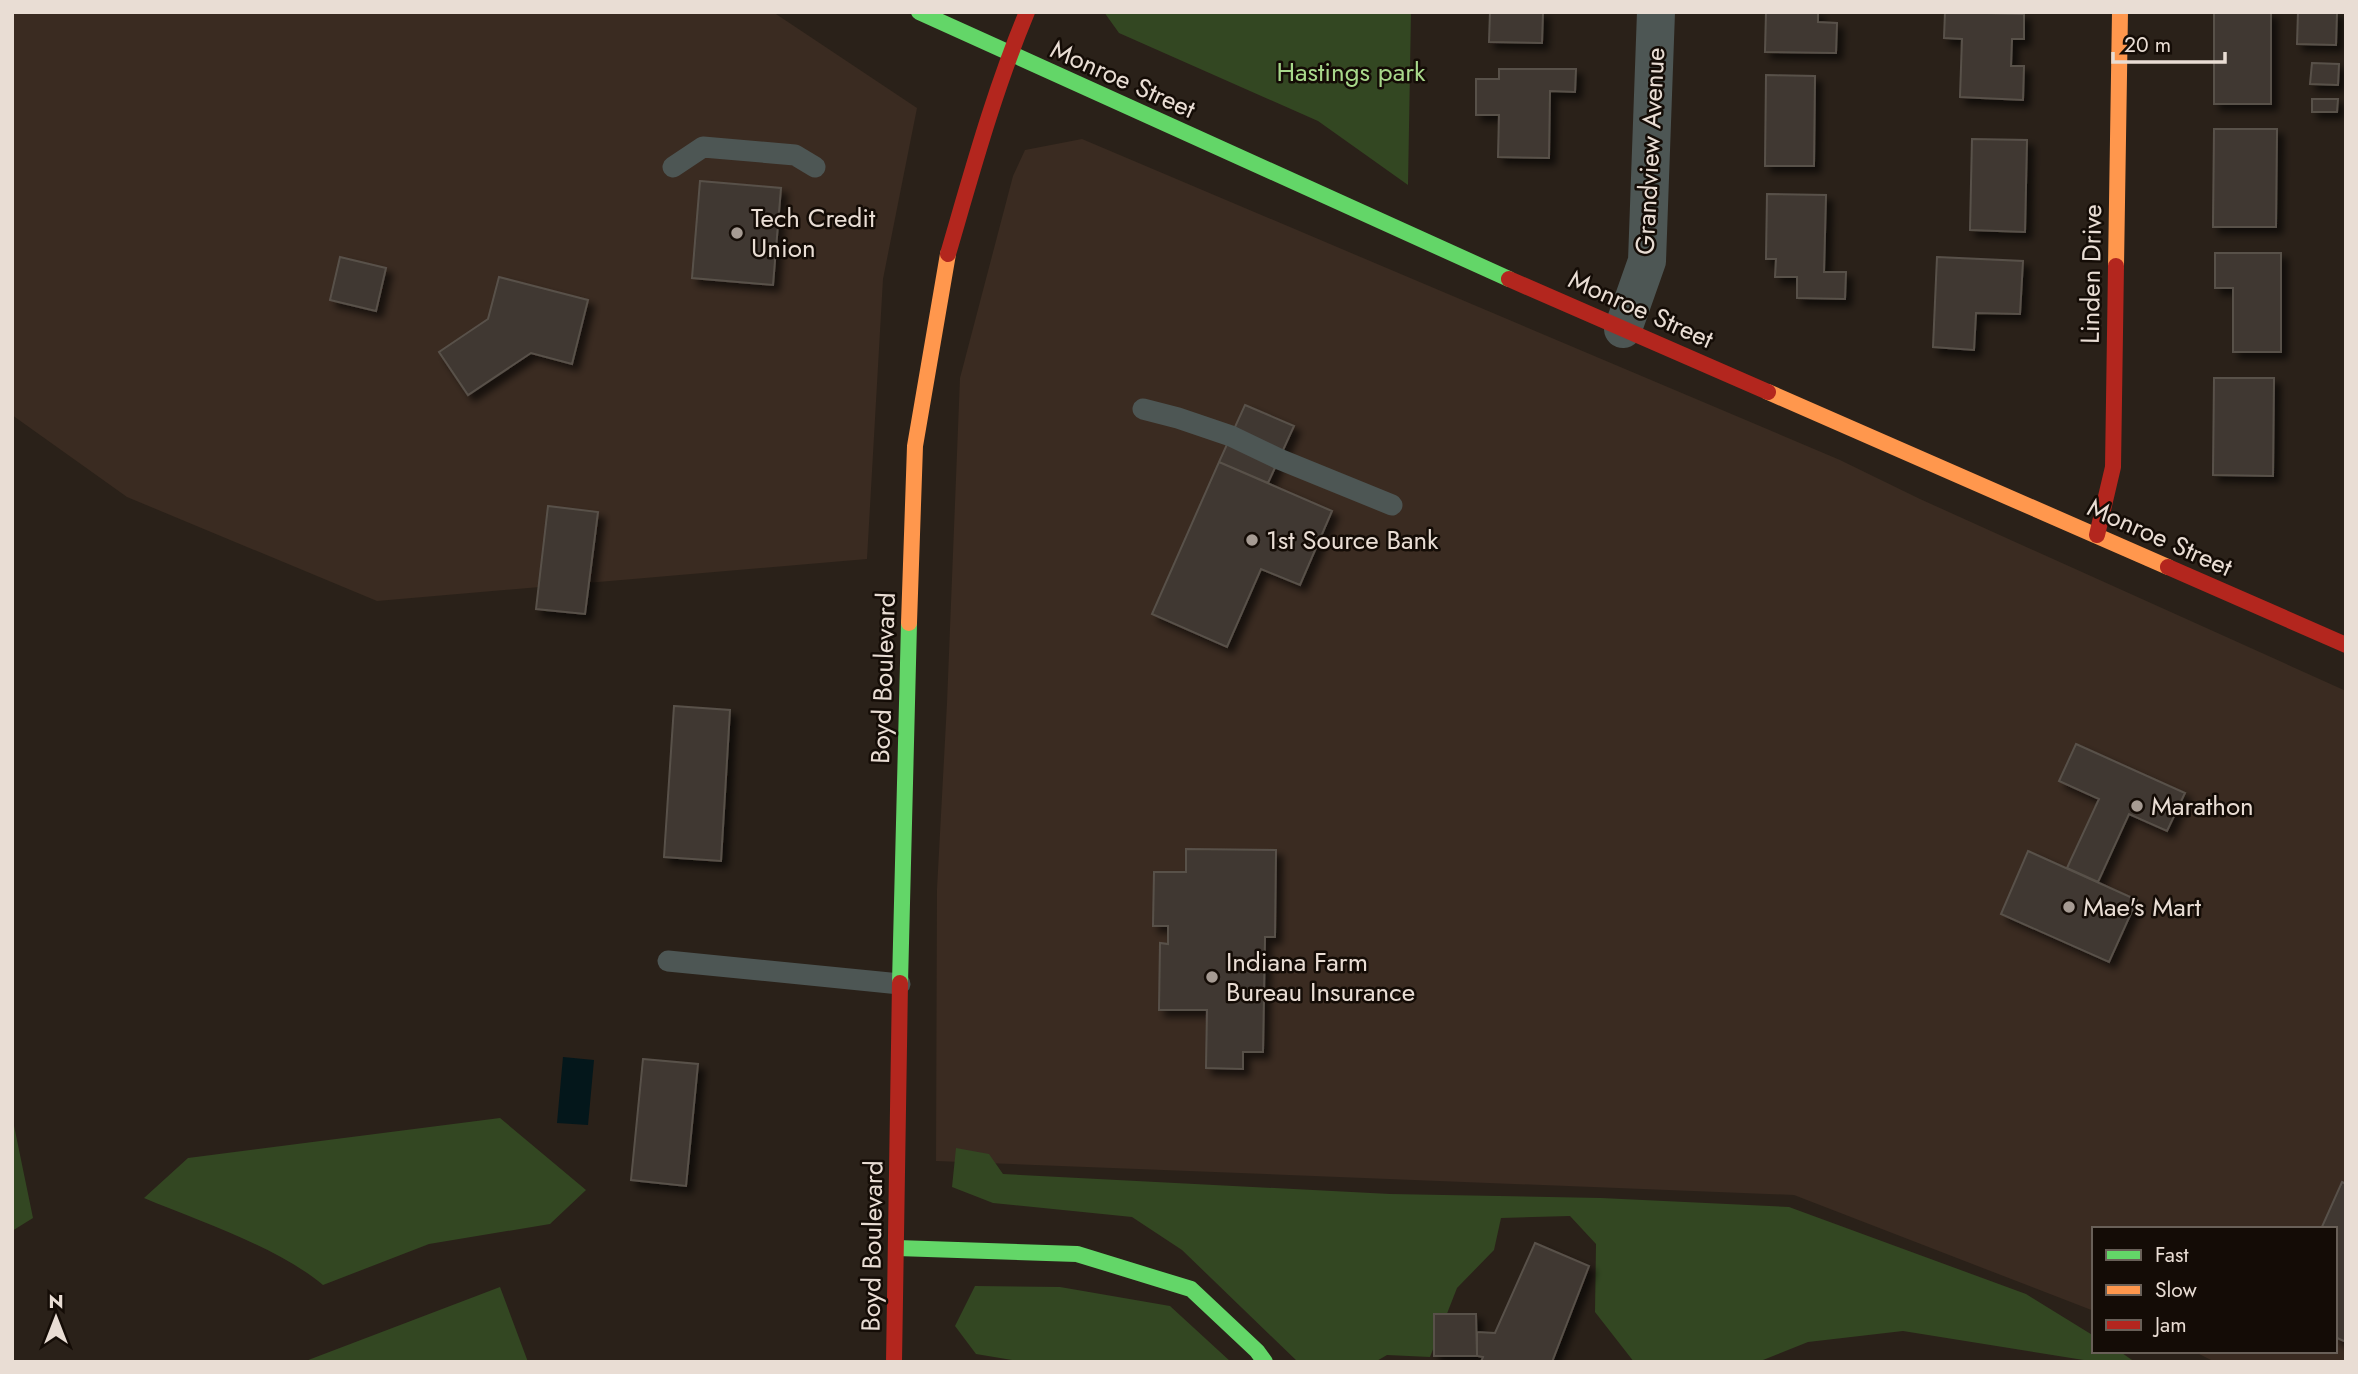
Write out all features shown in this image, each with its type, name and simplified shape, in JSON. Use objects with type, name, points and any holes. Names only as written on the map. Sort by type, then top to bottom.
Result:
[{"type":"street","name":"Monroe Street","points":[[919,12],[1009,55],[1623,329],[2346,645]]},
{"type":"street","name":"Boyd Boulevard","points":[[894,1362],[903,798],[915,446],[944,269],[983,132],[1027,12]]},
{"type":"street","name":"Grandview Avenue","points":[[1623,329],[1647,261],[1656,12]]},
{"type":"street","name":"Linden Drive","points":[[2097,535],[2113,467],[2120,12]]},
{"type":"street","points":[[897,1248],[1077,1254],[1179,1285],[1191,1289],[1257,1351],[1265,1362]]},
{"type":"lane","points":[[673,167],[703,147],[795,155],[815,167]]},
{"type":"lane","points":[[1143,409],[1231,436],[1279,459],[1392,505]]},
{"type":"lane","points":[[668,961],[900,984]]},
{"type":"shaded area","points":[[12,12],[773,12],[917,108],[883,279],[867,559],[377,601],[127,497],[12,415]]},
{"type":"shaded area","points":[[1082,139],[1840,460],[1920,499],[2346,691],[2346,1362],[2215,1362],[2197,1353],[2337,1353],[2337,1227],[2092,1227],[2092,1310],[1794,1195],[936,1161],[937,889],[960,378],[1013,176],[1025,150]]},
{"type":"shaded area","points":[[563,1057],[594,1060],[588,1125],[557,1123]]},
{"type":"green space","name":"Hastings park","points":[[1104,12],[1411,12],[1408,185],[1318,121],[1119,33]]},
{"type":"green space","points":[[12,1116],[33,1218],[12,1231]]},
{"type":"green space","points":[[500,1118],[586,1190],[550,1224],[429,1244],[323,1285],[283,1258],[261,1247],[144,1198],[188,1158]]},
{"type":"green space","points":[[956,1148],[989,1154],[1003,1174],[1390,1194],[1601,1198],[1789,1207],[2026,1294],[2092,1335],[2092,1353],[2122,1353],[2135,1362],[2096,1362],[1903,1331],[1808,1342],[1758,1362],[1634,1362],[1595,1312],[1596,1244],[1570,1216],[1501,1218],[1494,1250],[1457,1288],[1430,1357],[1387,1355],[1375,1362],[1298,1362],[1182,1250],[1132,1217],[993,1203],[952,1187]]},
{"type":"green space","points":[[975,1286],[1060,1287],[1170,1306],[1231,1362],[1024,1362],[976,1354],[955,1326]]},
{"type":"green space","points":[[500,1287],[528,1362],[303,1362]]},
{"type":"building","points":[[1490,12],[1543,12],[1542,43],[1489,42]]},
{"type":"building","points":[[1766,12],[1818,12],[1818,22],[1837,23],[1836,53],[1765,52]]},
{"type":"building","points":[[1945,12],[2024,14],[2024,39],[2012,39],[2011,66],[2024,66],[2023,100],[1960,97],[1962,39],[1944,38]]},
{"type":"building","points":[[2214,12],[2271,12],[2271,104],[2214,104]]},
{"type":"building","points":[[2298,12],[2337,12],[2336,45],[2297,44]]},
{"type":"building","points":[[2312,63],[2339,64],[2338,85],[2310,84]]},
{"type":"building","points":[[1499,69],[1576,69],[1575,92],[1550,91],[1549,158],[1498,157],[1499,115],[1476,115],[1476,79],[1499,79]]},
{"type":"building","points":[[1766,75],[1815,76],[1814,166],[1765,166]]},
{"type":"building","points":[[2312,99],[2338,99],[2337,112],[2312,112]]},
{"type":"building","points":[[2214,129],[2277,129],[2276,227],[2213,227]]},
{"type":"building","points":[[1972,139],[2027,140],[2025,232],[1970,230]]},
{"type":"building","name":"Tech Credit Union","points":[[700,181],[781,188],[773,285],[692,278]]},
{"type":"building","points":[[1767,194],[1826,195],[1824,272],[1846,272],[1845,299],[1797,298],[1797,277],[1775,277],[1776,259],[1766,259]]},
{"type":"building","points":[[2215,253],[2281,253],[2281,352],[2233,352],[2233,288],[2215,288]]},
{"type":"building","points":[[340,257],[386,268],[376,311],[330,300]]},
{"type":"building","points":[[1937,257],[2023,261],[2020,314],[1976,313],[1974,350],[1933,347]]},
{"type":"building","points":[[499,277],[588,300],[572,364],[531,353],[468,395],[439,352],[488,319]]},
{"type":"building","points":[[2214,378],[2274,378],[2273,476],[2213,475]]},
{"type":"building","points":[[1245,405],[1294,426],[1268,483],[1219,462]]},
{"type":"building","name":"1st Source Bank","points":[[1219,462],[1332,511],[1300,585],[1261,569],[1227,647],[1152,614]]},
{"type":"building","points":[[548,506],[598,512],[585,614],[536,609]]},
{"type":"building","points":[[674,706],[730,710],[721,861],[664,857]]},
{"type":"building","name":"Marathon","points":[[2076,744],[2185,793],[2167,831],[2129,814],[2098,882],[2067,868],[2099,799],[2059,781]]},
{"type":"building","name":"Indiana Farm Bureau Insurance","points":[[1186,849],[1276,850],[1275,937],[1265,937],[1263,1052],[1243,1052],[1243,1069],[1206,1068],[1207,1010],[1159,1010],[1160,943],[1168,944],[1168,926],[1153,926],[1154,872],[1186,872]]},
{"type":"building","name":"Mae's Mart","points":[[2028,851],[2137,900],[2109,962],[2001,914]]},
{"type":"building","points":[[643,1059],[698,1064],[686,1186],[631,1180]]},
{"type":"building","points":[[2342,1182],[2346,1184],[2346,1342],[2337,1338],[2337,1227],[2322,1227]]},
{"type":"building","points":[[1535,1243],[1589,1266],[1552,1362],[1481,1362],[1483,1357],[1477,1356],[1477,1332],[1495,1333]]},
{"type":"building","points":[[1434,1314],[1476,1314],[1477,1356],[1434,1356]]},
{"type":"traffic: fast","points":[[919,12],[1509,279]]},
{"type":"traffic: fast","points":[[900,983],[909,623]]},
{"type":"traffic: fast","points":[[897,1248],[1077,1254],[1191,1289],[1257,1351],[1265,1362]]},
{"type":"traffic: slow","points":[[2116,266],[2120,12]]},
{"type":"traffic: slow","points":[[909,623],[915,446],[948,254]]},
{"type":"traffic: slow","points":[[1768,392],[2168,567]]},
{"type":"traffic: jam","points":[[948,254],[994,102],[1027,12]]},
{"type":"traffic: jam","points":[[2097,535],[2113,467],[2116,266]]},
{"type":"traffic: jam","points":[[1509,279],[1768,392]]},
{"type":"traffic: jam","points":[[2168,567],[2346,645]]},
{"type":"traffic: jam","points":[[894,1362],[900,983]]},
{"type":"place","name":"Tech Credit Union","points":[[737,233]]},
{"type":"place","name":"1st Source Bank","points":[[1252,540]]},
{"type":"place","name":"Marathon","points":[[2137,806]]},
{"type":"place","name":"Mae's Mart","points":[[2069,907]]},
{"type":"place","name":"Indiana Farm Bureau Insurance","points":[[1212,977]]}]
